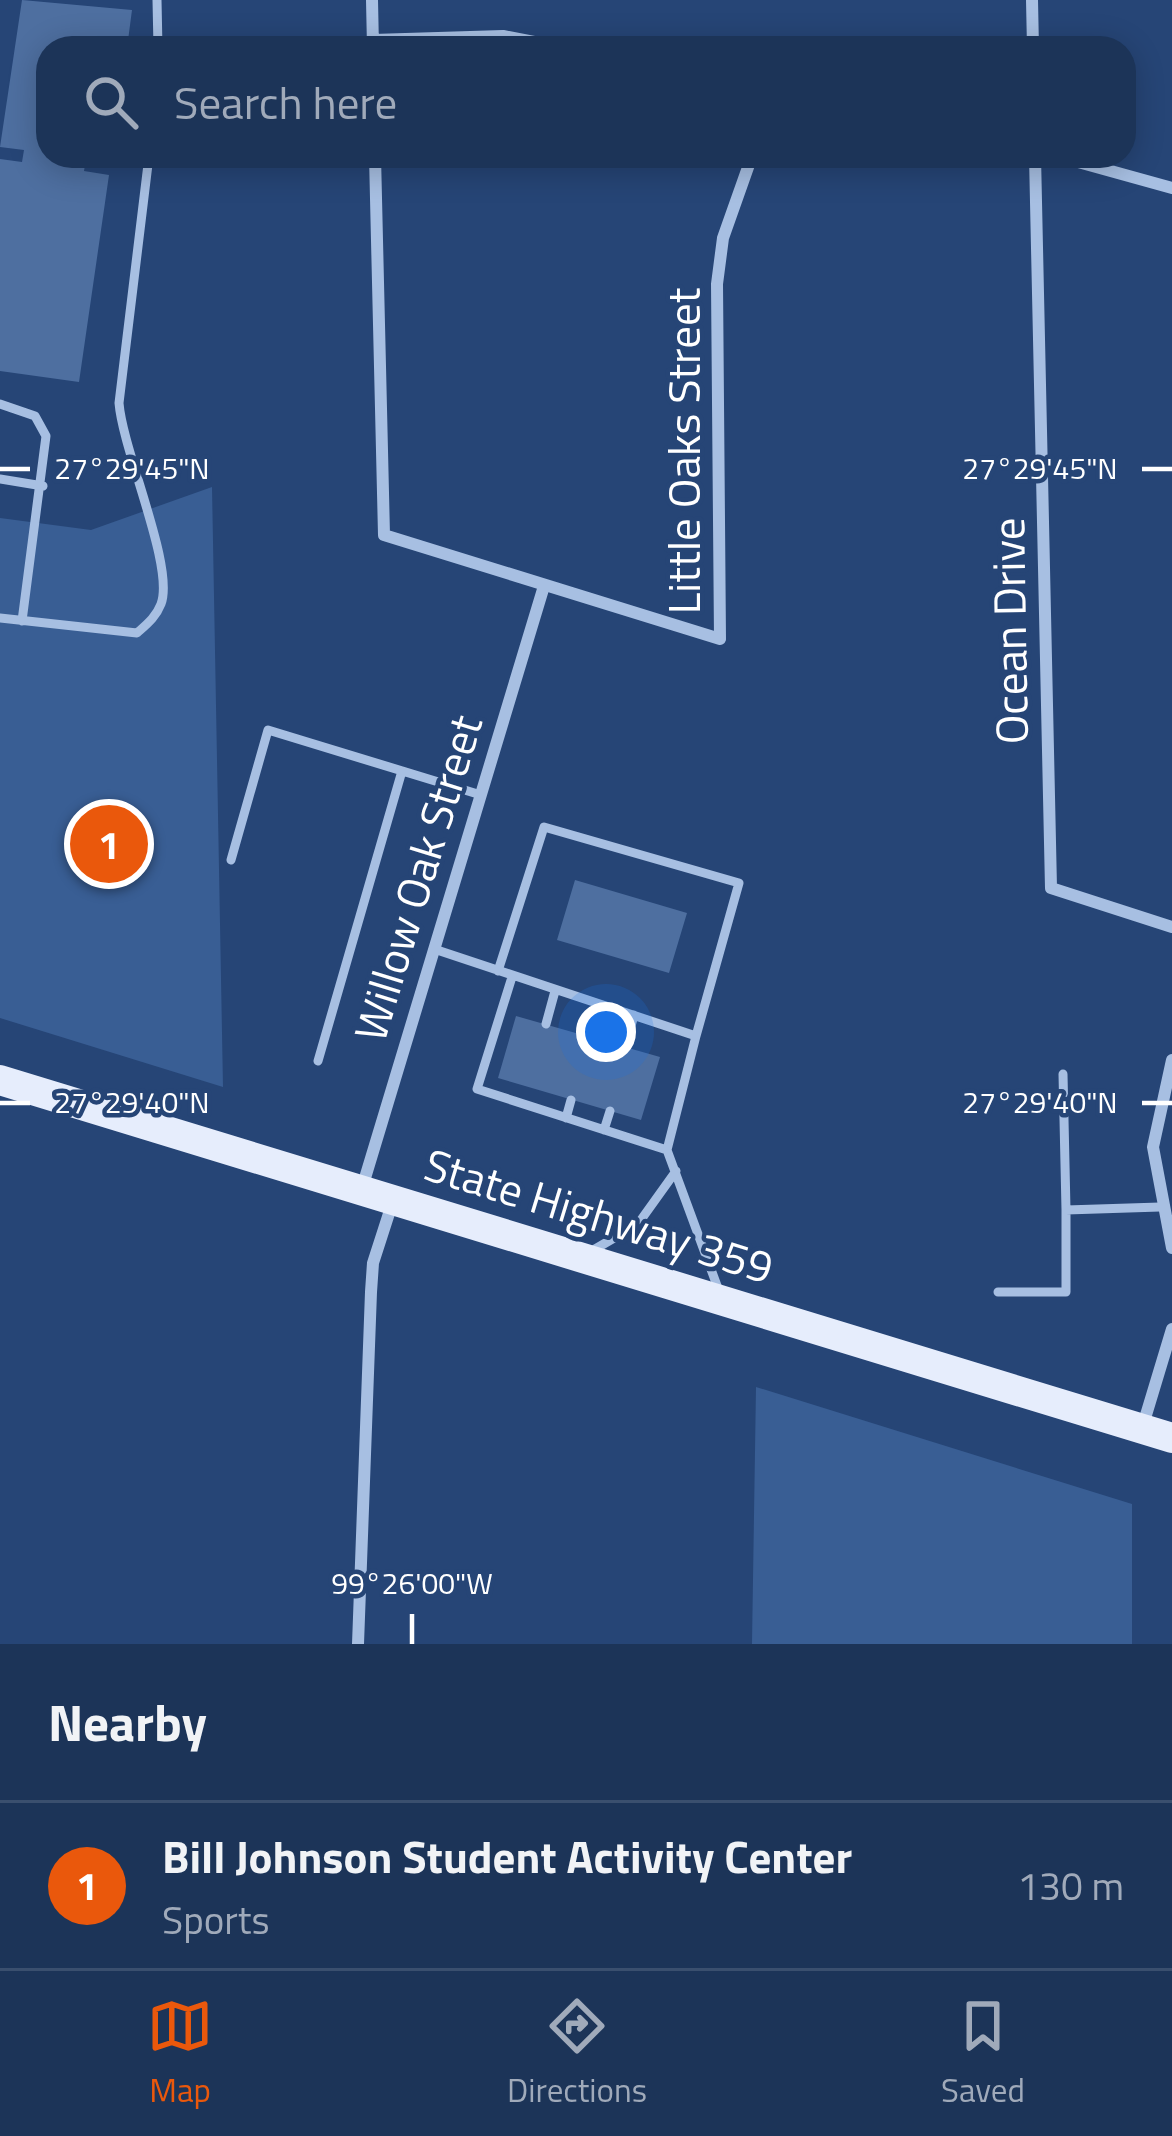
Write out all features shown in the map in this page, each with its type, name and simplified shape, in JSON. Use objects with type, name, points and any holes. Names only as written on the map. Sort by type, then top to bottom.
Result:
[{"type":"main road","name":"State Highway 359","points":[[0,1080],[1157,1433]]},
{"type":"street","points":[[372,0],[373,36]]},
{"type":"street","points":[[1032,0],[1033,36]]},
{"type":"street","points":[[375,168],[384,536],[544,586]]},
{"type":"street","name":"Little Oaks Street","points":[[544,586],[720,639],[717,284],[723,238],[748,168]]},
{"type":"street","name":"Ocean Drive","points":[[1035,168],[1052,888],[1172,927]]},
{"type":"street","points":[[1099,168],[1172,188]]},
{"type":"street","name":"Willow Oak Street","points":[[361,1190],[544,586]]},
{"type":"street","points":[[1172,1060],[1153,1147],[1160,1207],[1172,1248]]},
{"type":"street","points":[[358,1644],[370,1292],[393,1200]]},
{"type":"street","points":[[1157,1433],[1172,1329]]},
{"type":"lane","points":[[157,0],[158,36]]},
{"type":"lane","points":[[0,618],[137,633],[161,605],[163,572],[121,430],[119,403],[148,168]]},
{"type":"lane","points":[[0,404],[35,416],[46,436],[22,621]]},
{"type":"lane","points":[[0,479],[43,486]]},
{"type":"lane","points":[[230,860],[268,730],[481,795]]},
{"type":"lane","points":[[318,1061],[402,772]]},
{"type":"lane","points":[[498,971],[544,827],[739,883],[667,1150],[723,1301]]},
{"type":"lane","points":[[434,949],[696,1036]]},
{"type":"lane","points":[[512,977],[477,1089],[667,1150]]},
{"type":"lane","points":[[546,1024],[555,991]]},
{"type":"lane","points":[[588,1037],[597,1004]]},
{"type":"lane","points":[[626,1048],[634,1015]]},
{"type":"lane","points":[[998,1292],[1066,1292],[1063,1074]]},
{"type":"lane","points":[[524,1104],[529,1088]]},
{"type":"lane","points":[[566,1118],[571,1100]]},
{"type":"lane","points":[[604,1130],[610,1111]]},
{"type":"lane","points":[[580,1257],[638,1224],[676,1172]]},
{"type":"lane","points":[[1066,1210],[1160,1207]]},
{"type":"shaded area","points":[[212,487],[223,1087],[0,1018],[0,518],[91,530]]},
{"type":"shaded area","points":[[756,1387],[1132,1504],[1132,1644],[752,1644]]},
{"type":"building","points":[[22,0],[132,10],[129,36],[36,36],[36,168],[84,168],[109,175],[79,382],[0,371],[0,159],[22,162],[24,150],[0,147]]},
{"type":"building","points":[[575,880],[687,913],[669,973],[557,940]]},
{"type":"building","points":[[516,1016],[660,1057],[641,1120],[498,1078]]},
{"type":"place","name":"Bill Johnson Student Activity Center","points":[[109,844]]}]
